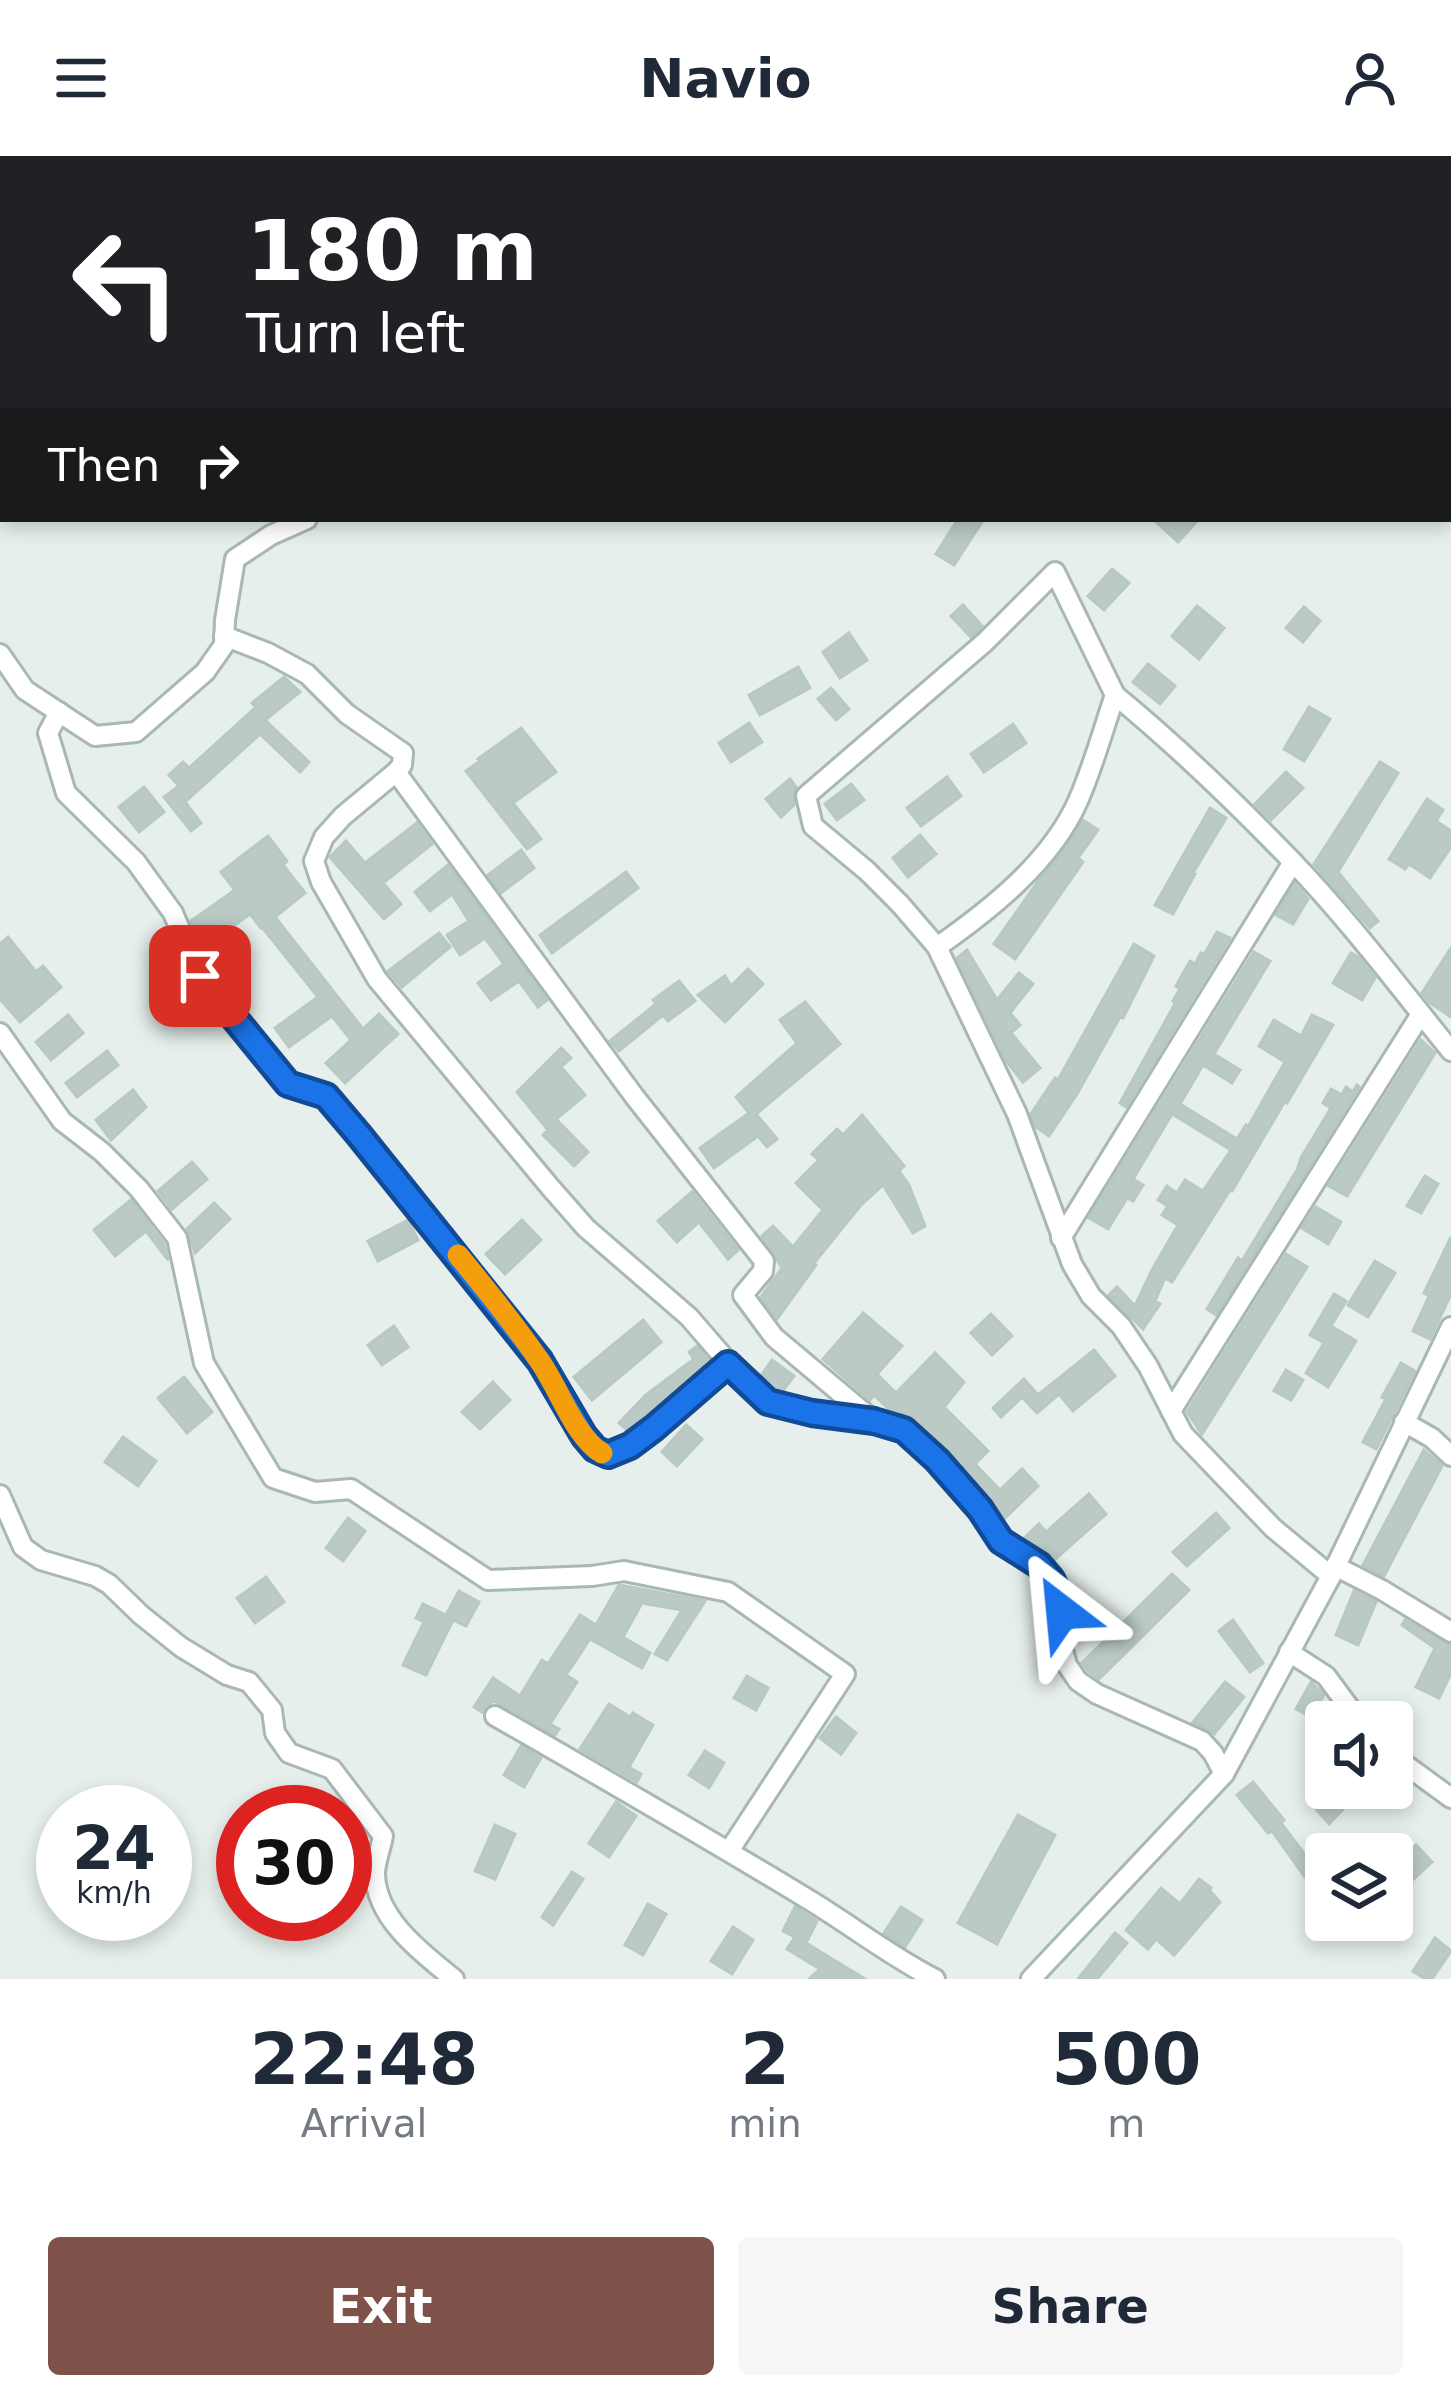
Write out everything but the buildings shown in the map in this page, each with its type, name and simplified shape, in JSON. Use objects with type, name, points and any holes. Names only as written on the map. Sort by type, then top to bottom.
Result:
[{"type":"street","points":[[0,654],[25,690],[95,736],[136,732],[205,672],[224,644],[235,559],[301,522]]},
{"type":"street","points":[[1451,1051],[1293,862],[1115,695],[1055,572],[986,642],[806,796],[813,826],[900,904],[937,947],[1017,1114],[1061,1238],[1082,1280],[1148,1366],[1184,1434],[1273,1528],[1333,1571],[1382,1590],[1451,1632]]},
{"type":"street","points":[[224,636],[308,674],[347,714],[403,753],[396,772],[323,837],[314,861],[321,882],[376,979],[586,1228],[689,1317],[768,1402],[904,1430],[980,1509],[1001,1541],[1039,1565],[1051,1579],[1059,1595],[1063,1650],[1078,1681],[1202,1742],[1224,1774]]},
{"type":"street","points":[[937,947],[1003,899],[1053,841],[1077,804],[1115,695]]},
{"type":"street","points":[[59,712],[48,733],[66,793],[136,862],[173,913],[200,976],[288,1084],[326,1096],[462,1260],[540,1361],[595,1449],[608,1455],[630,1446],[728,1364]]},
{"type":"street","points":[[396,772],[634,1096],[764,1261],[764,1271],[742,1295],[774,1337],[874,1421]]},
{"type":"street","points":[[1061,1238],[1293,862]]},
{"type":"street","points":[[1171,1412],[1421,1014]]},
{"type":"street","points":[[0,1033],[62,1121],[140,1189],[177,1238],[204,1363],[273,1478],[315,1492],[351,1489],[488,1580],[624,1571],[728,1592],[845,1675],[729,1851]]},
{"type":"street","points":[[1030,1979],[1224,1774],[1333,1571],[1451,1327]]},
{"type":"street","points":[[1404,1422],[1451,1456]]},
{"type":"street","points":[[0,1495],[23,1547],[40,1560],[109,1584],[182,1647],[227,1675],[249,1682],[272,1710],[275,1733],[290,1753],[332,1769],[383,1836],[375,1875],[387,1914],[425,1956],[454,1979]]},
{"type":"street","points":[[1289,1652],[1326,1676],[1344,1701]]},
{"type":"street","points":[[495,1716],[729,1851],[935,1979]]},
{"type":"street","points":[[1413,1770],[1451,1798]]},
{"type":"slow traffic","points":[[458,1255],[540,1361],[584,1436],[602,1453]]},
{"type":"route","points":[[200,976],[288,1084],[326,1096],[359,1135],[540,1361],[595,1449],[608,1455],[630,1446],[728,1364],[768,1402],[904,1430],[980,1509],[1001,1541],[1039,1565],[1059,1595],[1062,1612]]}]
